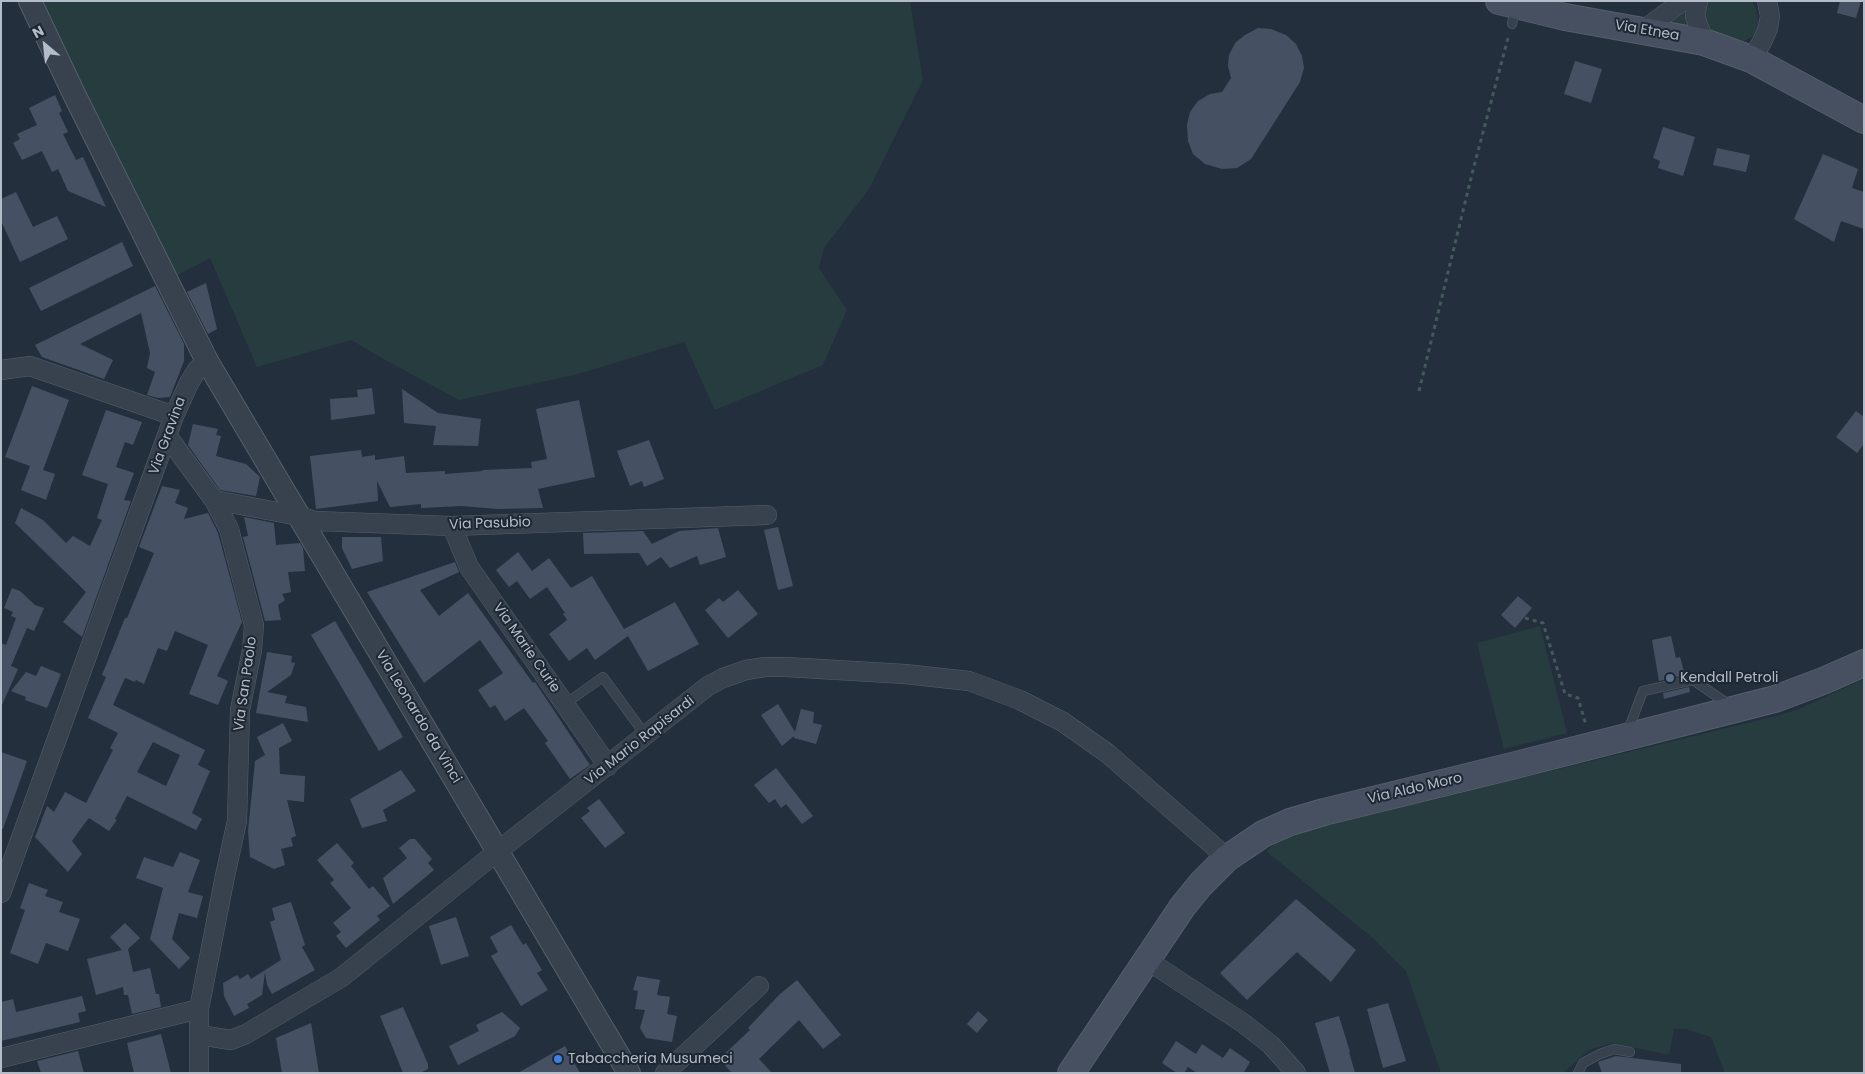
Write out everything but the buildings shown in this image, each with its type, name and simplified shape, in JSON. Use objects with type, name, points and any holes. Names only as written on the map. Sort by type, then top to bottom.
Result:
[{"type":"main road","name":"Via Etnea","points":[[1509,10],[1566,17],[1704,42],[1751,59],[1864,120]]},
{"type":"main road","name":"Via Aldo Moro","points":[[1072,1073],[1183,906],[1226,859],[1263,834],[1290,822],[1324,812],[1735,709],[1791,693],[1864,663]]},
{"type":"street","points":[[30,1],[74,94],[207,361]]},
{"type":"street","points":[[1642,30],[1683,1]]},
{"type":"street","points":[[1698,1],[1695,16],[1704,42]]},
{"type":"street","points":[[1751,59],[1768,28],[1771,3]]},
{"type":"street","name":"Via Gravina","points":[[1,893],[168,437],[174,416],[188,383],[197,370],[207,361]]},
{"type":"street","name":"Via Leonardo da Vinci","points":[[207,361],[629,1073]]},
{"type":"street","points":[[1,370],[30,366],[174,416]]},
{"type":"street","name":"Via San Paolo","points":[[168,437],[214,500],[230,529],[254,625],[252,650],[240,710],[237,821],[199,1009],[199,1073]]},
{"type":"street","name":"Via Pasubio","points":[[214,500],[299,516],[315,521],[452,526],[767,515]]},
{"type":"street","name":"Via Marie Curie","points":[[452,526],[469,567],[608,766]]},
{"type":"street","name":"Via Mario Rapisardi","points":[[199,1035],[231,1040],[246,1034],[342,977],[498,851],[708,686],[723,678],[746,670],[786,667],[905,674],[968,682],[1020,700],[1064,722],[1108,752],[1226,859]]},
{"type":"street","points":[[1147,960],[1243,1023],[1271,1046],[1296,1073]]},
{"type":"street","points":[[665,1073],[759,986]]},
{"type":"street","points":[[1,1058],[199,1009]]},
{"type":"lane","points":[[565,704],[603,677],[646,736]]},
{"type":"lane","points":[[1625,737],[1643,691],[1693,680],[1735,709]]},
{"type":"lane","points":[[1578,1073],[1583,1062],[1600,1054],[1614,1049],[1630,1052]]},
{"type":"path","points":[[1419,391],[1470,184],[1509,10]]},
{"type":"path","points":[[1526,618],[1543,623],[1565,694],[1578,698],[1587,728]]},
{"type":"green space","points":[[41,1],[910,1],[923,80],[869,189],[824,248],[819,268],[847,310],[823,365],[715,410],[684,342],[578,374],[459,400],[351,340],[257,367],[210,258],[174,277]]},
{"type":"green space","points":[[1709,1],[1752,1],[1756,9],[1760,28],[1754,36],[1742,42],[1709,31],[1704,17],[1705,8]]},
{"type":"green space","points":[[1689,10],[1689,28],[1662,24],[1675,18]]},
{"type":"green space","points":[[1540,626],[1567,733],[1504,749],[1477,643]]},
{"type":"green space","points":[[1864,679],[1864,1073],[1725,1073],[1711,1037],[1685,1029],[1674,1029],[1669,1055],[1612,1043],[1589,1050],[1563,1073],[1441,1073],[1406,971],[1375,940],[1266,851],[1275,844],[1296,834],[1321,827],[1780,715],[1797,710]]},
{"type":"place","name":"Kendall Petroli","points":[[1670,678]]},
{"type":"place","name":"Tabaccheria Musumeci","points":[[558,1059]]}]
